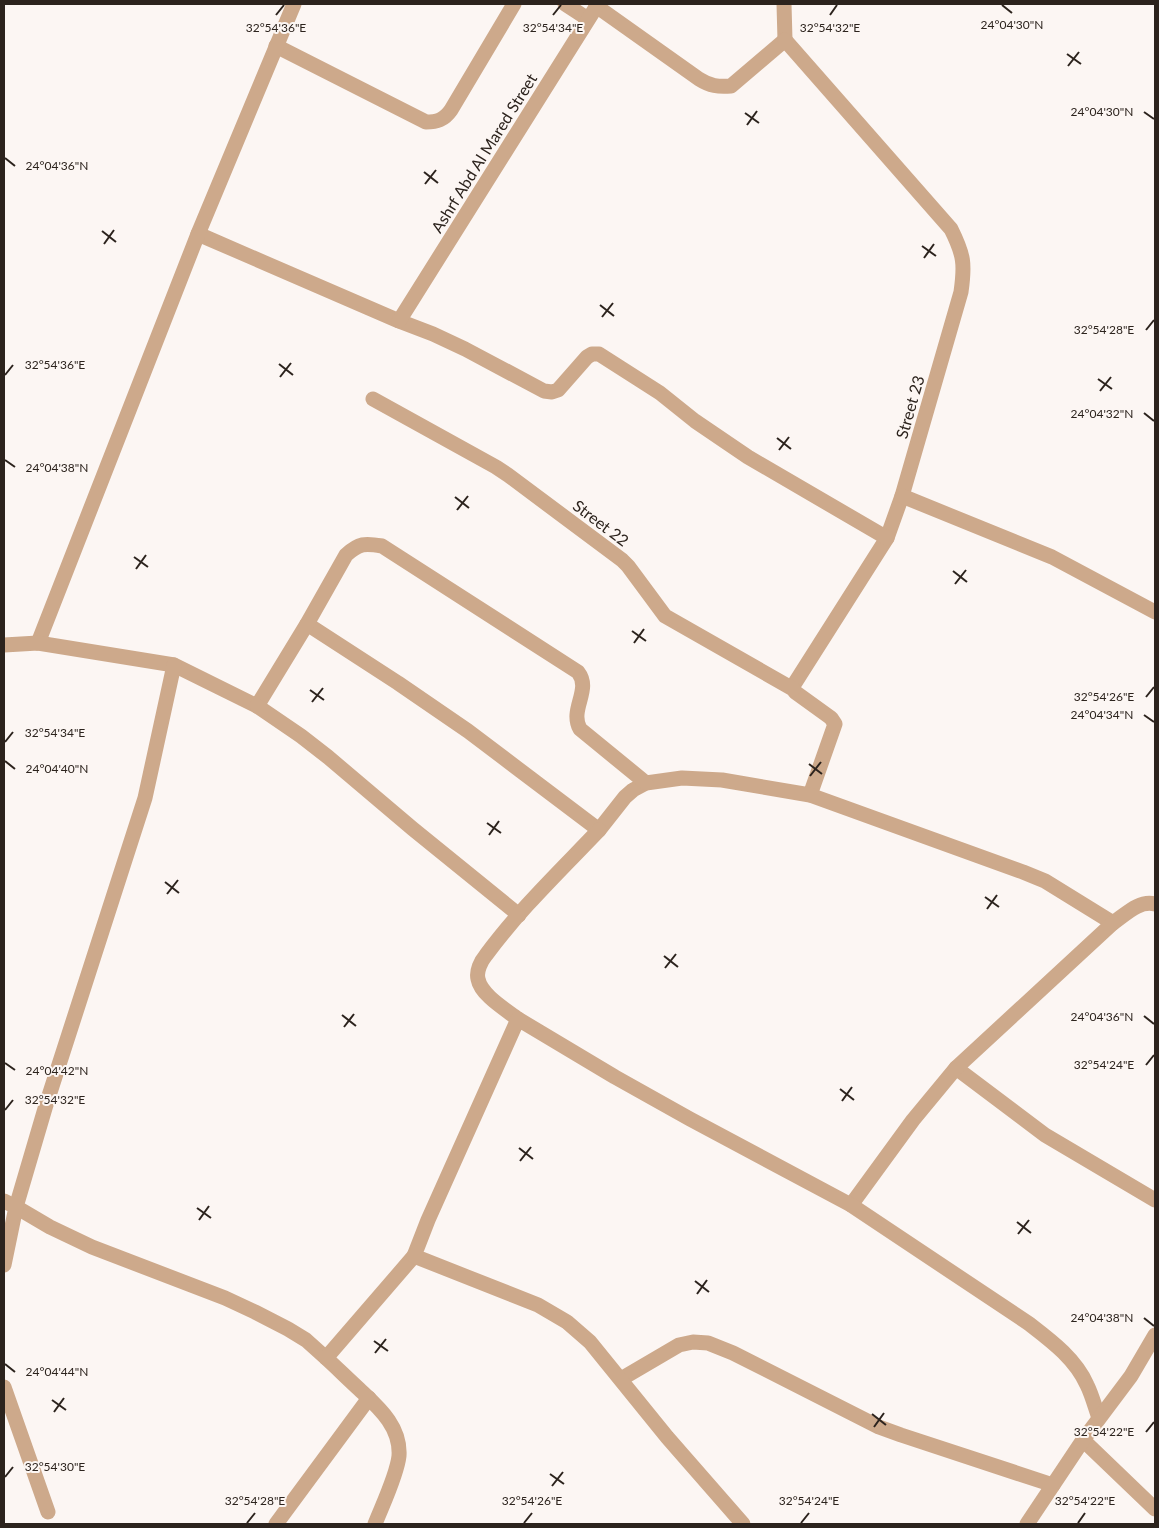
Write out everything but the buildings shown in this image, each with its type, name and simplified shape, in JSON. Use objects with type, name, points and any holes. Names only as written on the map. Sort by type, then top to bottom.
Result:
[{"type":"street","points":[[38,643],[198,234],[294,4]]},
{"type":"street","points":[[276,46],[426,122],[434,122],[441,120],[450,110],[514,4]]},
{"type":"street","points":[[564,4],[594,9],[708,85],[720,87],[731,86],[785,40],[784,4]]},
{"type":"street","name":"Ashrf Abd Al Mared Street","points":[[399,321],[594,9]]},
{"type":"street","name":"Street 23","points":[[785,40],[951,229],[961,249],[964,270],[961,292],[902,496],[887,538],[793,689]]},
{"type":"street","points":[[198,234],[433,334],[544,390],[552,392],[563,386],[587,357],[592,354],[599,354],[660,393],[748,457],[887,538]]},
{"type":"street","name":"Street 22","points":[[373,399],[508,475],[622,560],[665,616],[793,689]]},
{"type":"street","points":[[902,496],[1052,557],[1155,612]]},
{"type":"street","points":[[257,706],[346,555],[354,548],[363,544],[382,546],[578,672],[583,682],[577,712],[577,722],[580,728],[646,783]]},
{"type":"street","points":[[307,624],[468,731],[599,830]]},
{"type":"street","points":[[4,645],[38,643],[174,664],[257,706],[328,757],[519,915]]},
{"type":"street","points":[[4,1265],[10,1204],[46,1105],[145,798],[174,664]]},
{"type":"street","points":[[793,689],[831,718],[834,724],[810,795]]},
{"type":"street","points":[[1099,1418],[1087,1383],[1073,1362],[1028,1323],[851,1205],[615,1077],[518,1018],[490,997],[480,986],[477,977],[479,967],[486,955],[519,915],[599,830],[625,797],[646,783],[682,778],[722,780],[810,795],[1045,881],[1113,923]]},
{"type":"street","points":[[851,1205],[913,1120],[956,1068],[1113,923],[1136,906],[1144,903],[1155,904]]},
{"type":"street","points":[[326,1358],[414,1256],[428,1220],[518,1018]]},
{"type":"street","points":[[956,1068],[1045,1135],[1155,1200]]},
{"type":"street","points":[[10,1204],[50,1227],[92,1247],[225,1298],[255,1312],[300,1337],[326,1358],[384,1413],[397,1436],[399,1454],[396,1468],[375,1524]]},
{"type":"street","points":[[414,1256],[538,1305],[567,1322],[590,1342],[667,1437],[743,1524]]},
{"type":"street","points":[[1028,1524],[1083,1440],[1131,1376],[1155,1335]]},
{"type":"street","points":[[621,1380],[679,1345],[693,1342],[708,1344],[733,1353],[886,1430],[1053,1485]]},
{"type":"street","points":[[4,1387],[48,1512]]},
{"type":"street","points":[[276,1524],[369,1398]]},
{"type":"street","points":[[1083,1440],[1155,1509]]}]
